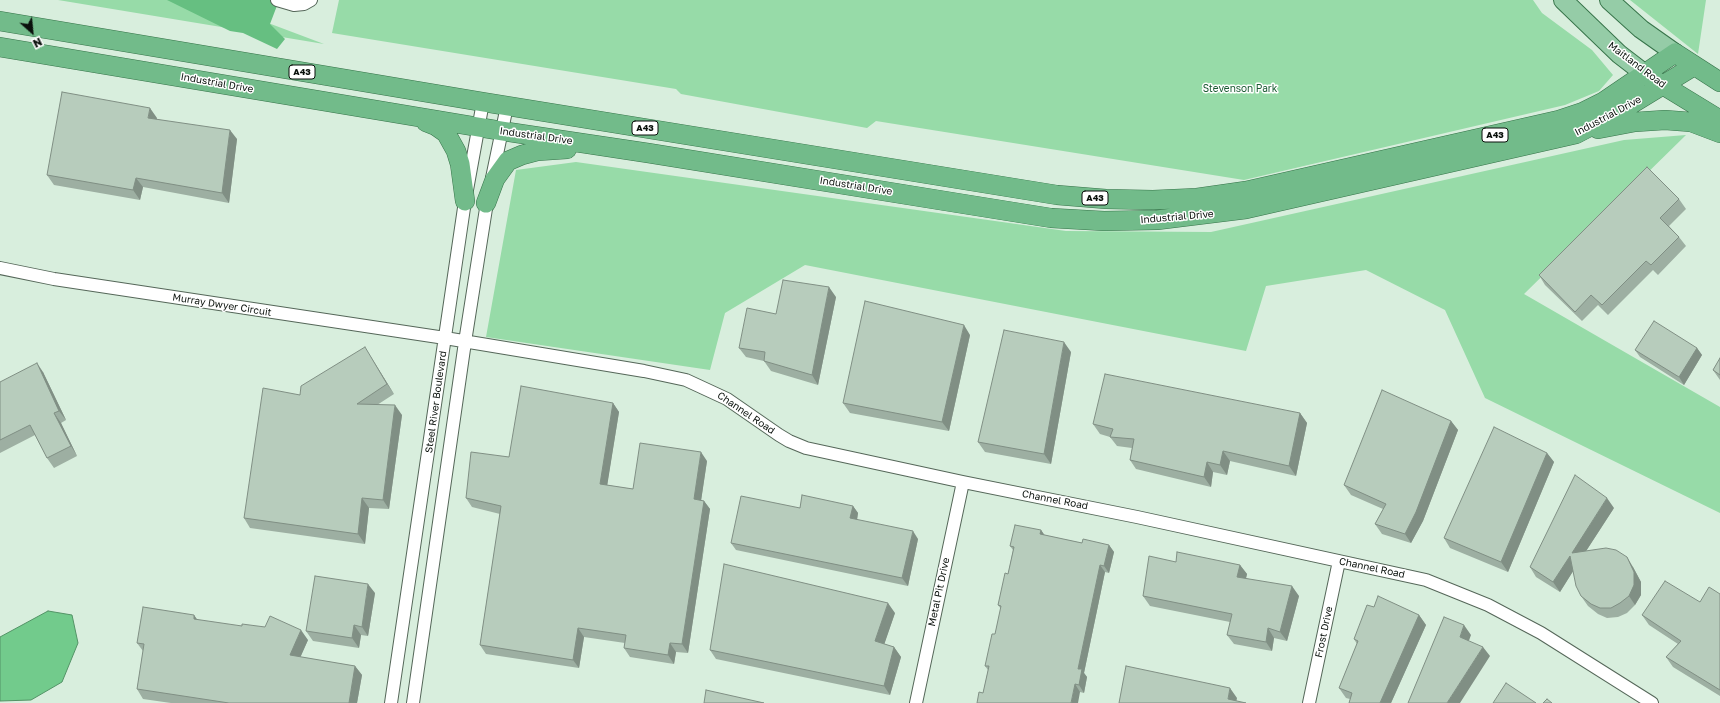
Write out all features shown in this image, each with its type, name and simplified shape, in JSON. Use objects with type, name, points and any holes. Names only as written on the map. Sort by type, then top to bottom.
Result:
[{"type":"highway","name":"Industrial Drive","points":[[0,21],[507,106],[1057,195],[1106,199],[1153,200],[1197,198],[1246,191],[1559,120],[1583,112],[1603,102],[1675,54]]},
{"type":"highway","name":"Industrial Drive","points":[[0,47],[502,131],[1051,218],[1104,221],[1157,220],[1246,209],[1576,134],[1622,110],[1694,66]]},
{"type":"highway","points":[[1675,54],[1720,82]]},
{"type":"highway","name":"Maitland Road","points":[[1645,74],[1720,120]]},
{"type":"highway","points":[[403,114],[436,126],[446,133],[451,140],[459,159],[465,201]]},
{"type":"highway","name":"A43","points":[[1576,134],[1635,122],[1665,120],[1691,122],[1720,133]]},
{"type":"highway","points":[[486,203],[494,180],[500,170],[508,161],[522,155],[555,149],[648,153]]},
{"type":"main road","name":"Maitland Road","points":[[1563,0],[1619,54],[1645,74]]},
{"type":"main road","points":[[1610,0],[1641,29],[1675,54]]},
{"type":"street","points":[[277,0],[294,5],[304,4],[311,0]]},
{"type":"street","name":"Steel River Boulevard","points":[[391,703],[465,201],[483,102]]},
{"type":"street","name":"Steel River Boulevard","points":[[412,703],[486,203],[507,106]]},
{"type":"street","name":"Murray Dwyer Circuit","points":[[0,268],[54,279],[445,338]]},
{"type":"street","name":"Channel Road","points":[[445,338],[644,371],[686,380],[727,398],[789,442],[823,452],[1137,517],[1426,580],[1488,604],[1541,633],[1652,703]]},
{"type":"street","name":"Metal Pit Drive","points":[[916,703],[963,482]]},
{"type":"street","name":"Frost Drive","points":[[1309,703],[1339,561]]},
{"type":"green space","points":[[58,0],[213,0],[247,15],[324,44]]},
{"type":"green space","name":"Stevenson Park","points":[[339,0],[1533,0],[1542,13],[1592,50],[1613,75],[1599,91],[1565,105],[1244,180],[876,121],[867,128],[681,94],[676,89],[332,33]]},
{"type":"green space","points":[[1630,0],[1706,0],[1698,54]]},
{"type":"green space","points":[[1686,135],[1524,294],[1720,407],[1720,513],[1485,398],[1445,310],[1366,270],[1266,286],[1246,351],[805,265],[725,313],[710,370],[486,337],[516,170],[576,162],[1066,231],[1211,232],[1624,140]]},
{"type":"shaded area","points":[[167,0],[275,0],[278,3],[270,24],[285,39],[277,49],[243,33],[230,31]]},
{"type":"shaded area","points":[[48,611],[72,615],[78,643],[62,682],[31,700],[0,701],[0,637]]},
{"type":"building","points":[[62,92],[150,108],[148,118],[230,130],[222,193],[136,178],[133,190],[47,175]]},
{"type":"building","points":[[1647,167],[1679,199],[1660,218],[1679,237],[1651,265],[1646,261],[1602,305],[1591,295],[1575,312],[1539,275]]},
{"type":"building","points":[[783,280],[829,287],[812,375],[764,361],[765,352],[739,348],[747,308],[776,314]]},
{"type":"building","points":[[865,301],[964,325],[942,422],[843,403]]},
{"type":"building","points":[[1654,321],[1697,348],[1679,377],[1635,350]]},
{"type":"building","points":[[1004,330],[1064,342],[1044,454],[978,442]]},
{"type":"building","points":[[365,347],[387,384],[357,404],[395,405],[383,500],[362,498],[358,534],[244,518],[263,388],[300,395],[301,386]]},
{"type":"building","points":[[1720,358],[1720,375],[1713,370]]},
{"type":"building","points":[[37,363],[59,411],[54,413],[71,446],[47,458],[30,425],[0,440],[0,382]]},
{"type":"building","points":[[1105,374],[1300,413],[1289,466],[1223,451],[1220,465],[1207,462],[1204,477],[1130,460],[1134,439],[1110,437],[1113,429],[1093,424]]},
{"type":"building","points":[[521,386],[613,403],[600,484],[633,489],[640,443],[701,452],[694,499],[704,501],[682,644],[670,643],[668,655],[624,648],[626,635],[578,628],[573,660],[480,645],[501,506],[466,498],[471,452],[509,457]]},
{"type":"building","points":[[1382,390],[1451,421],[1416,512],[1405,534],[1375,524],[1386,504],[1344,485]]},
{"type":"building","points":[[1494,427],[1547,453],[1501,562],[1444,538]]},
{"type":"building","points":[[1575,475],[1607,498],[1572,553],[1606,548],[1616,550],[1627,557],[1634,572],[1634,585],[1629,596],[1611,608],[1600,608],[1591,604],[1581,596],[1576,586],[1570,556],[1553,582],[1530,567]]},
{"type":"building","points":[[802,495],[853,506],[850,518],[913,531],[902,578],[731,543],[741,496],[800,508]]},
{"type":"building","points":[[1015,525],[1041,530],[1040,534],[1082,543],[1083,539],[1109,545],[1104,566],[1100,565],[1078,669],[1082,669],[1079,685],[1075,684],[1071,703],[977,703],[979,692],[983,693],[989,666],[985,666],[992,634],[995,634],[1001,606],[998,605],[1005,573],[1008,574],[1014,547],[1010,546]]},
{"type":"building","points":[[1177,552],[1240,565],[1237,577],[1292,586],[1280,632],[1268,628],[1266,642],[1227,635],[1232,614],[1143,596],[1149,556],[1176,562]]},
{"type":"building","points":[[724,564],[888,603],[875,641],[894,647],[884,686],[710,650]]},
{"type":"building","points":[[315,576],[368,584],[362,627],[354,625],[352,638],[306,631]]},
{"type":"building","points":[[1665,581],[1700,602],[1709,587],[1720,594],[1720,690],[1666,657],[1681,641],[1642,615]]},
{"type":"building","points":[[1378,596],[1419,615],[1380,703],[1349,703],[1352,693],[1339,688],[1358,641],[1354,639],[1367,605],[1374,607]]},
{"type":"building","points":[[143,607],[194,615],[194,619],[242,626],[242,624],[265,627],[270,616],[301,630],[290,655],[355,666],[349,703],[229,703],[137,689],[144,644],[137,643]]},
{"type":"building","points":[[1444,617],[1464,625],[1460,637],[1483,647],[1447,703],[1408,703]]},
{"type":"building","points":[[1126,666],[1230,688],[1228,699],[1246,703],[1119,703]]},
{"type":"building","points":[[1506,683],[1536,703],[1493,703]]},
{"type":"building","points":[[706,690],[764,703],[704,703]]},
{"type":"building","points":[[1547,699],[1552,703],[1543,703]]}]
